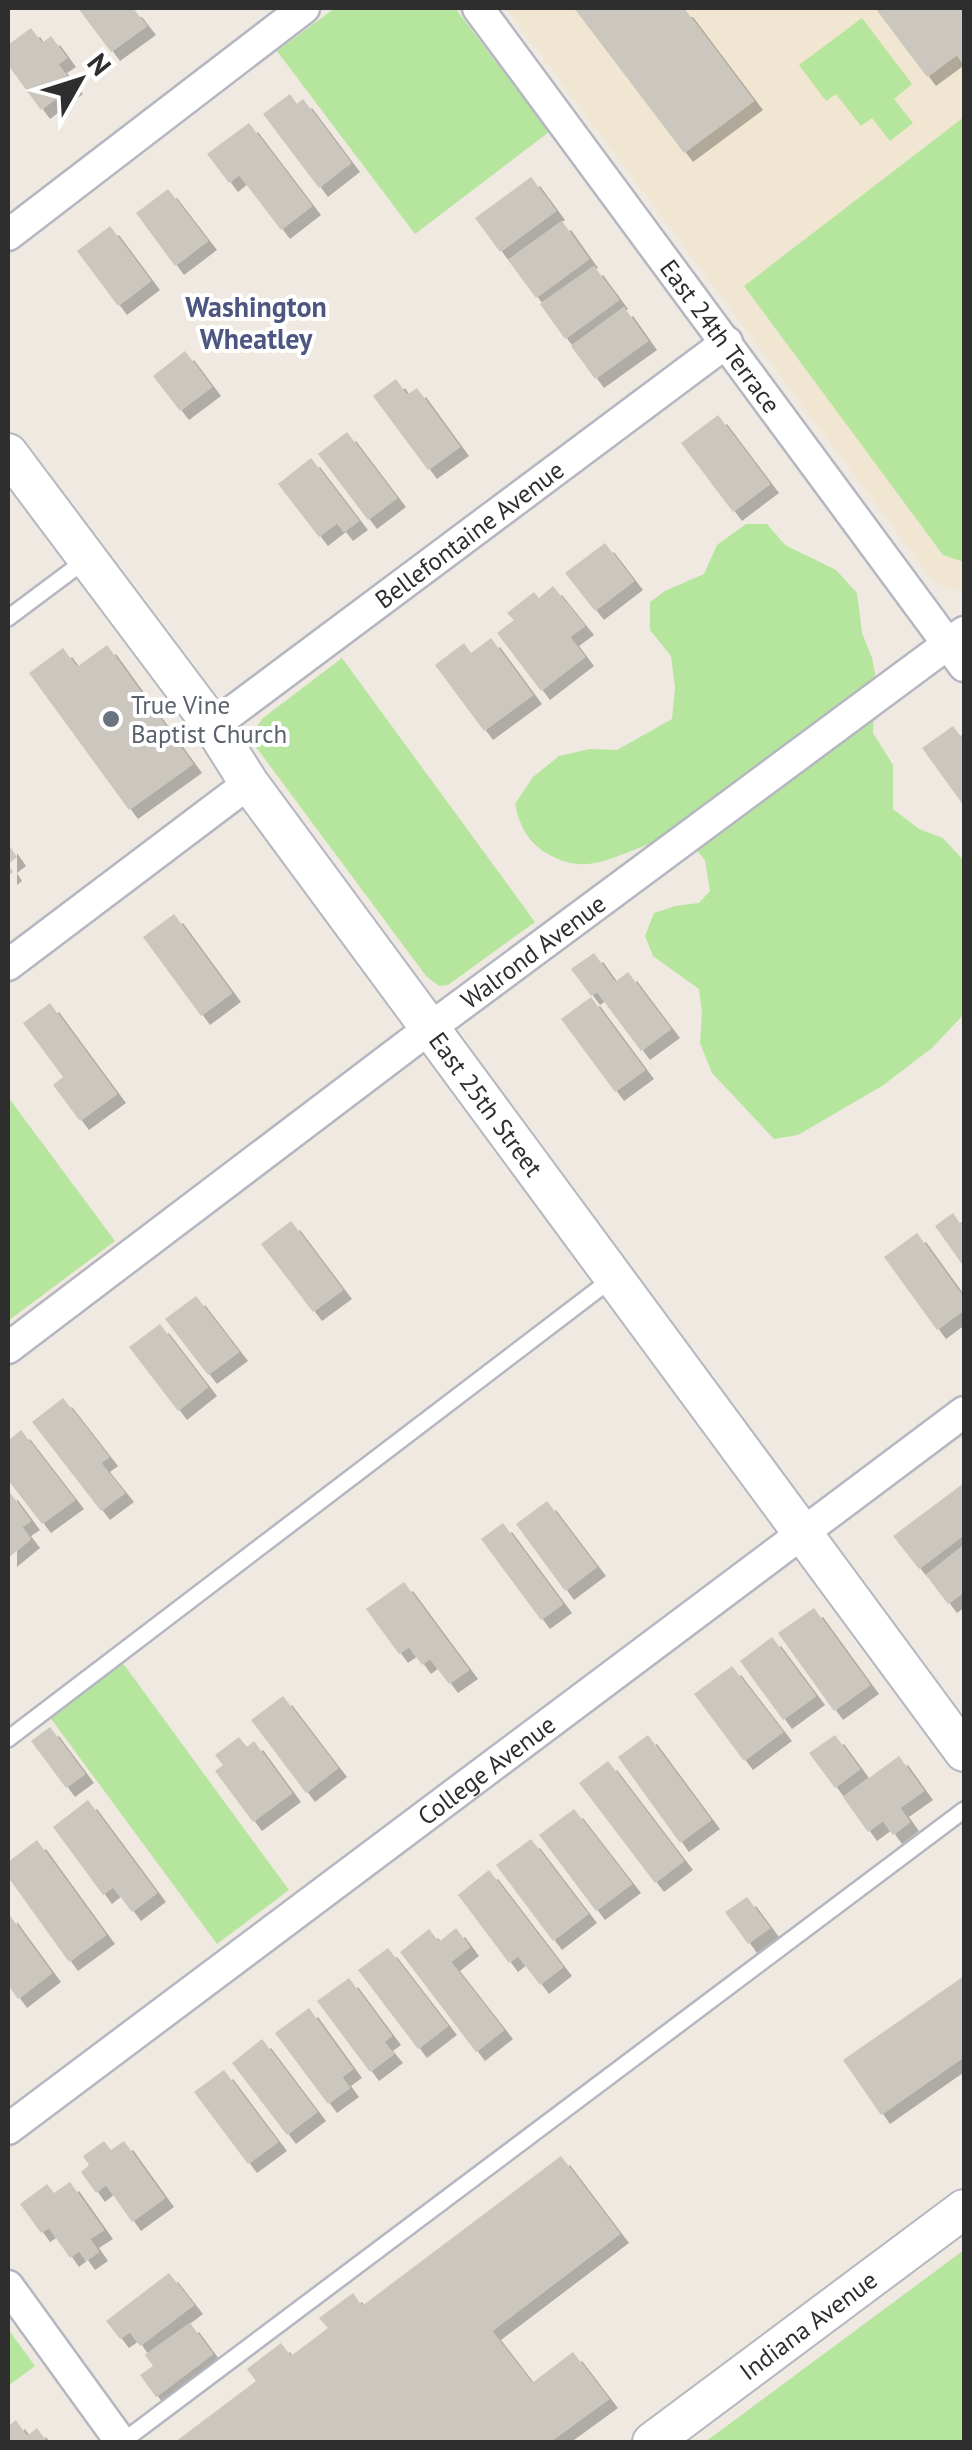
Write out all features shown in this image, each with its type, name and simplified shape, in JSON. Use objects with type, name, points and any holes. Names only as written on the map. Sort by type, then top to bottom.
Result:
[{"type":"street","points":[[8,235],[304,8]]},
{"type":"street","name":"East 24th Terrace","points":[[478,8],[959,647]]},
{"type":"street","name":"Bellefontaine Avenue","points":[[212,726],[727,342]]},
{"type":"street","name":"East 25th Street","points":[[8,453],[964,1752]]},
{"type":"street","name":"Walrond Avenue","points":[[8,1348],[430,1028],[959,647]]},
{"type":"street","points":[[8,965],[249,783]]},
{"type":"street","name":"College Avenue","points":[[8,2130],[964,1412]]},
{"type":"street","name":"Indiana Avenue","points":[[652,2442],[964,2209]]},
{"type":"street","points":[[8,2286],[121,2442]]},
{"type":"lane","points":[[8,618],[87,558]]},
{"type":"lane","points":[[8,1738],[612,1278]]},
{"type":"lane","points":[[121,2442],[964,1810]]},
{"type":"shaded area","points":[[506,8],[964,8],[964,592],[947,589],[932,579]]},
{"type":"green space","points":[[335,8],[455,8],[549,132],[415,234],[277,51]]},
{"type":"green space","points":[[862,18],[912,84],[894,99],[913,123],[890,141],[872,118],[861,126],[836,94],[826,101],[799,65]]},
{"type":"green space","points":[[964,117],[964,562],[943,555],[744,286]]},
{"type":"green space","points":[[746,524],[767,524],[785,545],[836,570],[857,593],[862,633],[875,673],[873,733],[893,765],[893,809],[919,829],[943,838],[964,861],[964,1014],[932,1048],[882,1086],[798,1135],[774,1139],[712,1073],[700,1043],[699,989],[653,956],[645,936],[654,913],[699,903],[710,891],[705,860],[682,834],[596,863],[561,860],[530,839],[515,804],[533,777],[559,756],[590,749],[617,750],[672,719],[675,688],[671,656],[650,630],[650,602],[704,574],[717,545]]},
{"type":"green space","points":[[342,658],[535,922],[448,985],[439,986],[426,976],[253,743],[254,730],[263,718]]},
{"type":"green space","points":[[8,1097],[115,1241],[8,1321]]},
{"type":"green space","points":[[122,1662],[289,1890],[217,1944],[49,1716]]},
{"type":"green space","points":[[964,2250],[964,2442],[705,2442]]},
{"type":"green space","points":[[8,2329],[35,2366],[8,2386]]},
{"type":"building","points":[[78,8],[133,8],[147,26],[111,52]]},
{"type":"building","points":[[574,8],[684,8],[754,101],[684,153]]},
{"type":"building","points":[[875,8],[964,8],[964,65],[957,55],[927,77]]},
{"type":"building","points":[[31,28],[42,43],[51,36],[67,58],[58,64],[74,85],[41,110],[8,65],[8,45]]},
{"type":"building","points":[[290,94],[297,104],[303,99],[351,163],[319,188],[263,114]]},
{"type":"building","points":[[249,123],[312,206],[281,230],[239,175],[229,183],[207,154]]},
{"type":"building","points":[[531,177],[556,211],[500,252],[475,218]]},
{"type":"building","points":[[168,189],[208,241],[175,266],[136,213]]},
{"type":"building","points":[[562,221],[589,259],[536,298],[508,260]]},
{"type":"building","points":[[110,226],[151,281],[118,306],[77,251]]},
{"type":"building","points":[[594,266],[619,300],[565,339],[540,304]]},
{"type":"building","points":[[624,307],[648,341],[595,379],[571,346]]},
{"type":"building","points":[[185,351],[212,387],[180,411],[153,376]]},
{"type":"building","points":[[396,379],[407,395],[417,388],[460,447],[428,470],[373,396]]},
{"type":"building","points":[[718,415],[770,484],[733,512],[681,443]]},
{"type":"building","points":[[347,432],[397,498],[368,520],[318,454]]},
{"type":"building","points":[[311,458],[359,521],[344,532],[337,523],[319,537],[278,484]]},
{"type":"building","points":[[605,543],[634,581],[595,611],[565,573]]},
{"type":"building","points":[[553,586],[585,626],[570,637],[585,657],[541,691],[497,633],[514,620],[507,613],[534,592],[539,598]]},
{"type":"building","points":[[491,638],[533,695],[484,731],[435,665],[464,643],[471,653]]},
{"type":"building","name":"True Vine Baptist Church","points":[[107,645],[193,764],[129,810],[29,673],[63,648],[77,667]]},
{"type":"building","points":[[953,726],[964,741],[964,806],[922,748]]},
{"type":"building","points":[[8,844],[17,857],[8,864]]},
{"type":"building","points":[[174,914],[232,993],[201,1016],[143,937]]},
{"type":"building","points":[[594,953],[615,982],[628,972],[671,1029],[641,1051],[597,992],[591,996],[571,969]]},
{"type":"building","points":[[591,997],[645,1070],[615,1092],[561,1019]]},
{"type":"building","points":[[50,1003],[117,1094],[80,1121],[53,1085],[63,1077],[23,1023]]},
{"type":"building","points":[[953,1213],[961,1225],[964,1222],[964,1267],[935,1226]]},
{"type":"building","points":[[291,1221],[343,1290],[313,1312],[261,1244]]},
{"type":"building","points":[[917,1233],[964,1298],[964,1310],[937,1330],[884,1257]]},
{"type":"building","points":[[196,1296],[239,1352],[208,1375],[165,1319]]},
{"type":"building","points":[[160,1324],[208,1387],[178,1411],[129,1347]]},
{"type":"building","points":[[63,1398],[109,1457],[101,1463],[125,1493],[101,1511],[32,1422]]},
{"type":"building","points":[[21,1430],[75,1500],[42,1524],[8,1480],[8,1441]]},
{"type":"building","points":[[964,1483],[964,1535],[919,1569],[893,1536]]},
{"type":"building","points":[[8,1490],[31,1521],[22,1527],[31,1539],[8,1558]]},
{"type":"building","points":[[547,1501],[597,1567],[565,1591],[516,1524]]},
{"type":"building","points":[[503,1523],[563,1604],[541,1620],[481,1539]]},
{"type":"building","points":[[964,1545],[964,1592],[948,1604],[926,1575]]},
{"type":"building","points":[[404,1582],[469,1670],[449,1684],[430,1659],[422,1665],[409,1647],[399,1654],[366,1609]]},
{"type":"building","points":[[814,1608],[870,1685],[834,1711],[778,1633]]},
{"type":"building","points":[[772,1637],[816,1696],[783,1720],[740,1661]]},
{"type":"building","points":[[732,1666],[783,1732],[744,1761],[694,1694]]},
{"type":"building","points":[[283,1696],[338,1768],[306,1793],[251,1720]]},
{"type":"building","points":[[50,1727],[85,1774],[66,1788],[31,1741]]},
{"type":"building","points":[[648,1735],[711,1820],[680,1843],[618,1757]]},
{"type":"building","points":[[835,1735],[860,1769],[835,1788],[809,1753]]},
{"type":"building","points":[[239,1737],[247,1747],[254,1741],[292,1793],[253,1822],[215,1771],[223,1765],[215,1755]]},
{"type":"building","points":[[899,1756],[924,1791],[900,1808],[910,1822],[893,1835],[883,1821],[868,1832],[843,1797]]},
{"type":"building","points":[[608,1761],[684,1861],[655,1883],[579,1783]]},
{"type":"building","points":[[88,1800],[157,1893],[132,1912],[113,1887],[103,1895],[53,1827]]},
{"type":"building","points":[[574,1809],[632,1884],[596,1911],[539,1835]]},
{"type":"building","points":[[531,1839],[588,1914],[553,1941],[496,1865]]},
{"type":"building","points":[[37,1840],[106,1935],[69,1962],[8,1877],[8,1862]]},
{"type":"building","points":[[489,1870],[563,1967],[540,1985],[518,1956],[509,1963],[458,1895]]},
{"type":"building","points":[[747,1897],[770,1928],[748,1944],[725,1912]]},
{"type":"building","points":[[8,1913],[52,1973],[18,1999],[8,1985]]},
{"type":"building","points":[[456,1928],[470,1947],[451,1962],[504,2030],[476,2052],[400,1952],[429,1929],[439,1942]]},
{"type":"building","points":[[388,1948],[448,2026],[418,2049],[358,1970]]},
{"type":"building","points":[[964,1976],[964,2057],[881,2115],[843,2060]]},
{"type":"building","points":[[349,1978],[392,2036],[384,2042],[394,2054],[370,2072],[317,2001]]},
{"type":"building","points":[[309,2008],[353,2069],[342,2077],[350,2088],[328,2104],[275,2033]]},
{"type":"building","points":[[262,2039],[317,2112],[287,2135],[232,2063]]},
{"type":"building","points":[[224,2070],[278,2142],[248,2164],[194,2092]]},
{"type":"building","points":[[104,2141],[111,2150],[124,2141],[165,2198],[132,2222],[106,2185],[96,2193],[81,2172],[89,2165],[83,2156]]},
{"type":"building","points":[[561,2156],[620,2234],[492,2331],[532,2383],[573,2352],[609,2399],[550,2442],[175,2442],[256,2381],[247,2369],[281,2343],[291,2356],[328,2328],[319,2318],[353,2293],[362,2306]]},
{"type":"building","points":[[70,2182],[104,2230],[90,2239],[99,2252],[86,2261],[79,2251],[70,2258],[49,2228],[41,2233],[20,2204],[47,2184],[54,2193]]},
{"type":"building","points":[[169,2273],[194,2305],[140,2346],[130,2332],[120,2339],[106,2321]]},
{"type":"building","points":[[190,2323],[213,2354],[156,2397],[140,2375],[153,2366],[145,2355]]},
{"type":"building","points":[[16,2420],[27,2436],[37,2428],[47,2442],[8,2442],[8,2426]]},
{"type":"place","name":"True Vine Baptist Church","points":[[111,719]]},
{"type":"district","name":"Washington Wheatley","points":[[256,322]]}]
